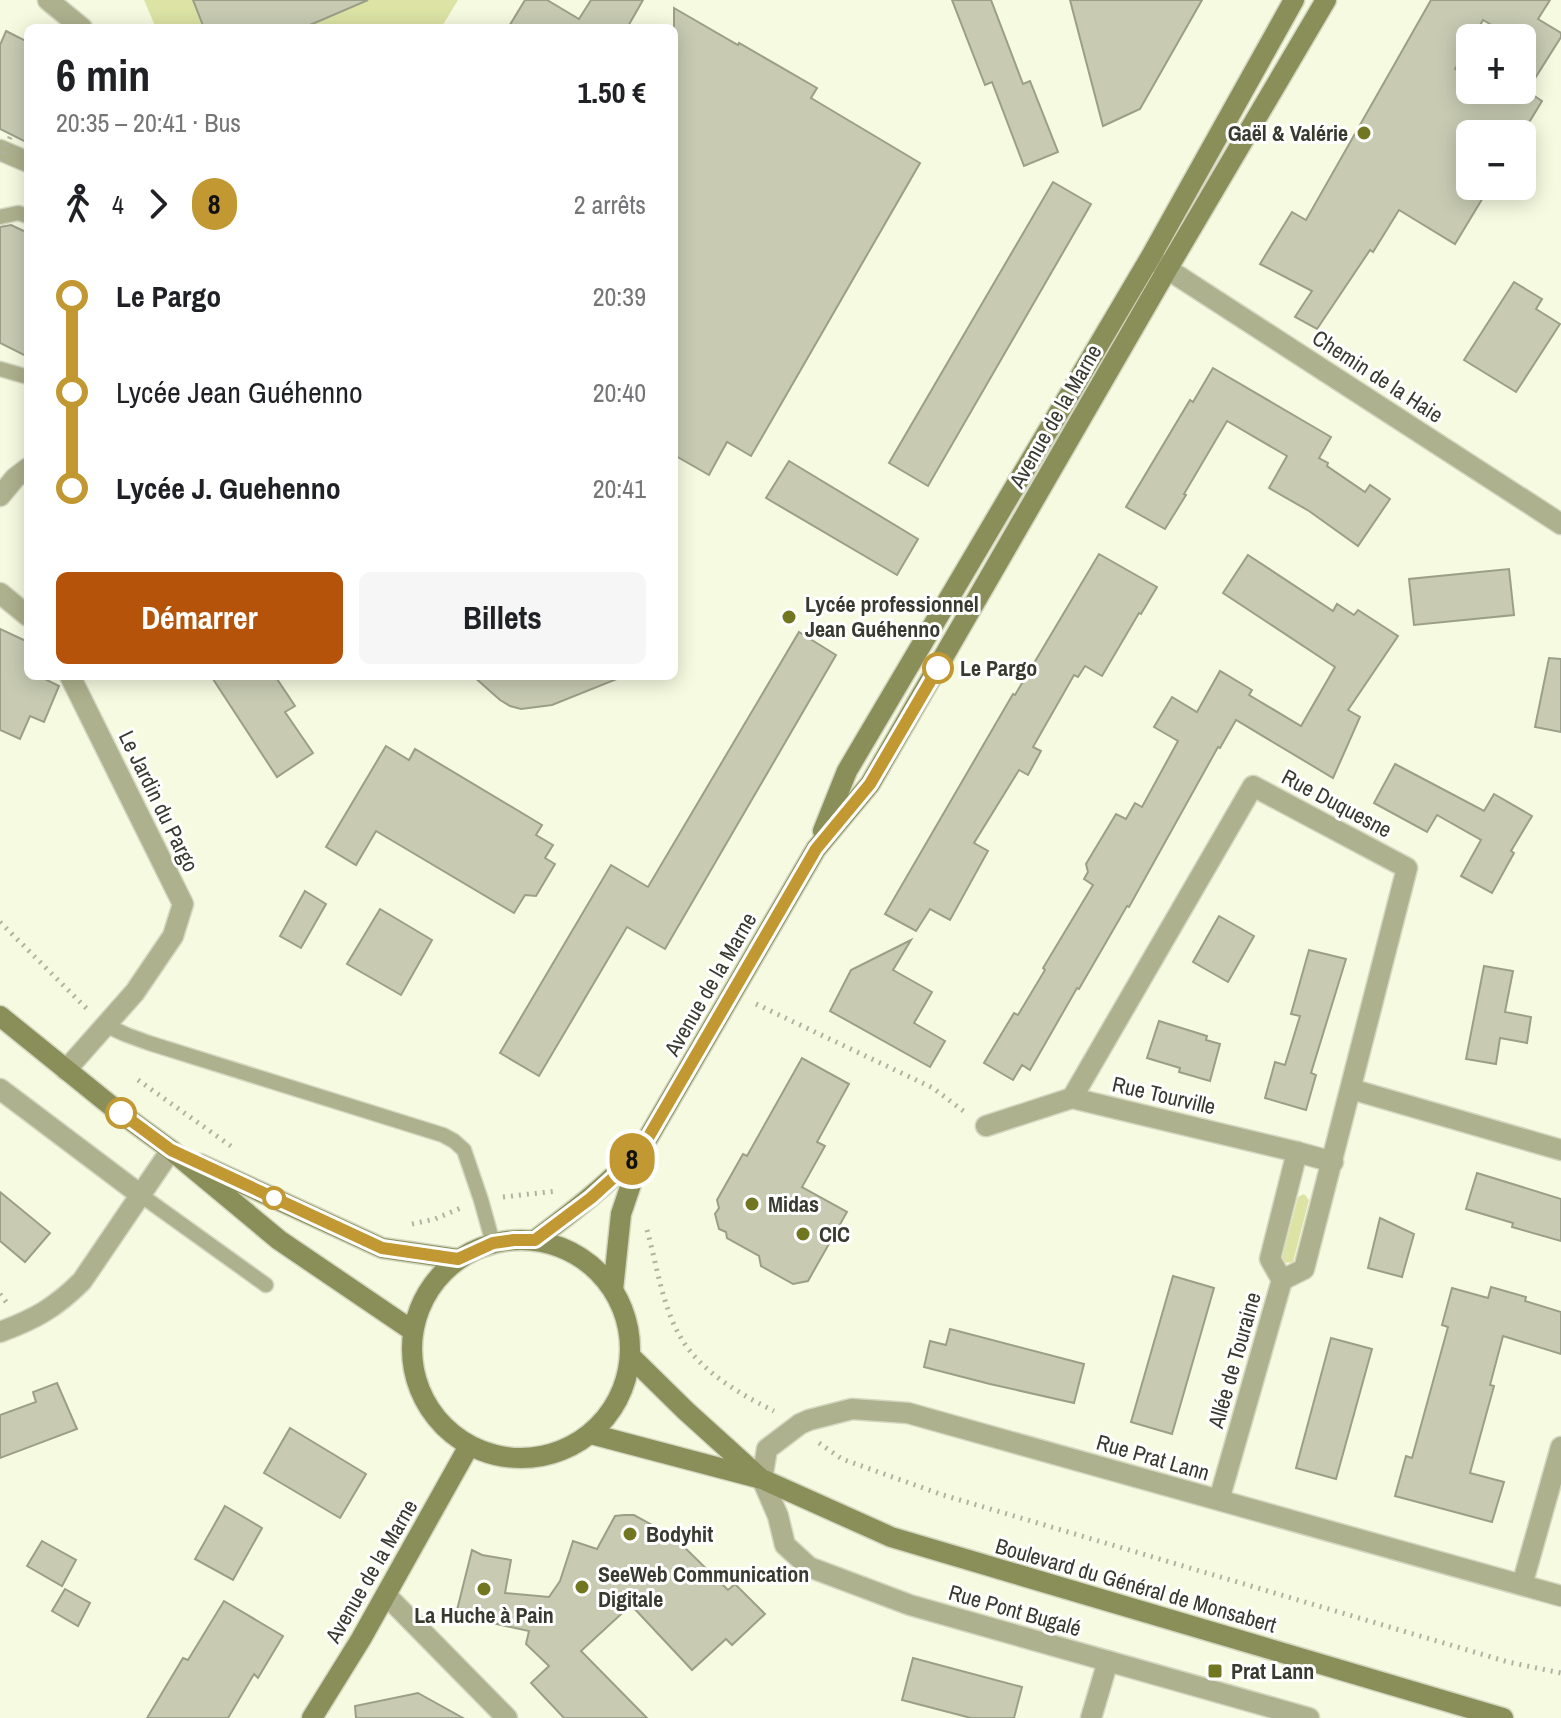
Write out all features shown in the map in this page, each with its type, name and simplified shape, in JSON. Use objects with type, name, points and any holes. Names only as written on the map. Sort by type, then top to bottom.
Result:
[{"type":"main road","name":"Avenue de la Marne","points":[[535,1240],[591,1198],[622,1170],[645,1143],[816,849],[870,784],[1159,263],[1179,205],[1294,0]]},
{"type":"main road","name":"Avenue de la Marne","points":[[1159,263],[1197,220],[1326,0]]},
{"type":"main road","points":[[0,1016],[171,1150],[279,1240],[413,1331]]},
{"type":"main road","name":"Avenue de la Marne","points":[[613,1290],[621,1214],[645,1143]]},
{"type":"main road","points":[[171,1150],[382,1248],[458,1259]]},
{"type":"main road","points":[[535,1240],[566,1249],[593,1266],[613,1290],[627,1322],[630,1356],[625,1385],[611,1412],[591,1434],[563,1451],[531,1459],[499,1457],[469,1446],[441,1426],[422,1398],[412,1365],[413,1331],[421,1303],[437,1279],[458,1259],[493,1243],[535,1240]]},
{"type":"main road","name":"Boulevard du Général de Monsabert","points":[[630,1356],[762,1479]]},
{"type":"main road","name":"Boulevard du Général de Monsabert","points":[[591,1434],[762,1479],[891,1537],[1503,1718]]},
{"type":"main road","name":"Avenue de la Marne","points":[[312,1718],[386,1595],[469,1446]]},
{"type":"street","points":[[48,0],[77,24]]},
{"type":"street","points":[[6,142],[24,158]]},
{"type":"street","name":"Chemin de la Haie","points":[[1159,263],[1561,524]]},
{"type":"street","points":[[0,496],[24,471]]},
{"type":"street","points":[[0,593],[24,613]]},
{"type":"street","name":"Le Jardin du Pargo","points":[[66,1070],[92,1040],[99,1019],[135,992],[173,936],[183,904],[72,680]]},
{"type":"street","name":"Rue Duquesne","points":[[1072,1098],[1253,786],[1407,868],[1333,1162]]},
{"type":"street","points":[[0,1089],[142,1196]]},
{"type":"street","points":[[1351,1089],[1561,1150]]},
{"type":"street","points":[[986,1126],[1072,1098]]},
{"type":"street","name":"Rue Tourville","points":[[1072,1098],[1333,1162]]},
{"type":"street","points":[[0,1332],[48,1310],[82,1281],[171,1150]]},
{"type":"street","name":"Allée de Touraine","points":[[1219,1500],[1282,1280],[1270,1259],[1297,1152]]},
{"type":"street","name":"Allée de Touraine","points":[[1282,1280],[1304,1269],[1333,1162]]},
{"type":"street","name":"Rue Prat Lann","points":[[762,1479],[767,1449],[800,1424],[852,1409],[908,1413],[1561,1596]]},
{"type":"street","points":[[1522,1585],[1561,1447]]},
{"type":"street","name":"Rue Pont Bugalé","points":[[762,1479],[778,1516],[785,1545],[809,1567],[910,1605],[1309,1718]]},
{"type":"street","points":[[386,1595],[507,1718]]},
{"type":"street","points":[[1091,1718],[1108,1661]]},
{"type":"lane","points":[[1179,205],[1197,220]]},
{"type":"lane","points":[[0,217],[24,215]]},
{"type":"lane","points":[[0,369],[24,376]]},
{"type":"lane","points":[[99,1019],[149,1043],[454,1141],[464,1150],[493,1243]]},
{"type":"lane","points":[[142,1196],[266,1285]]},
{"type":"path","points":[[0,161],[6,142]]},
{"type":"path","points":[[0,922],[99,1019]]},
{"type":"path","points":[[733,993],[933,1088],[955,1107],[986,1126]]},
{"type":"path","points":[[138,1080],[238,1152]]},
{"type":"path","points":[[406,1226],[435,1219],[481,1200],[561,1191]]},
{"type":"path","points":[[643,1224],[668,1308],[681,1338],[700,1363],[733,1388],[786,1417]]},
{"type":"path","points":[[813,1437],[842,1459],[943,1495],[1508,1662],[1561,1673]]},
{"type":"green space","points":[[144,0],[458,0],[443,24],[154,24]]},
{"type":"green space","points":[[1304,1194],[1309,1200],[1293,1262],[1286,1263],[1282,1258],[1298,1197]]},
{"type":"building","points":[[193,0],[368,0],[312,24],[202,24]]},
{"type":"building","points":[[525,0],[547,0],[579,19],[591,0],[643,0],[629,24],[510,24]]},
{"type":"building","points":[[952,0],[991,0],[1023,84],[1030,81],[1058,152],[1024,166],[992,82],[985,85]]},
{"type":"building","points":[[1070,0],[1202,0],[1140,109],[1103,126]]},
{"type":"building","points":[[1431,0],[1550,0],[1538,19],[1561,33],[1561,37],[1536,77],[1536,24],[1490,24],[1483,20],[1481,24],[1456,24],[1456,104],[1536,104],[1536,97],[1542,101],[1530,120],[1456,120],[1456,200],[1482,200],[1455,244],[1399,210],[1373,252],[1370,250],[1317,329],[1295,317],[1312,291],[1260,264],[1292,212],[1306,220]]},
{"type":"building","points":[[674,8],[817,88],[811,98],[920,163],[751,456],[727,442],[709,475],[678,457],[678,24],[674,24]]},
{"type":"building","points":[[6,31],[24,40],[24,141],[0,129],[0,45]]},
{"type":"building","points":[[1053,182],[1091,204],[928,486],[889,463]]},
{"type":"building","points":[[11,225],[24,231],[24,355],[0,343],[0,227]]},
{"type":"building","points":[[1514,282],[1542,299],[1536,309],[1560,324],[1516,392],[1464,360]]},
{"type":"building","points":[[1213,368],[1331,437],[1319,458],[1365,492],[1370,485],[1390,499],[1358,546],[1309,511],[1269,488],[1287,456],[1227,421],[1165,529],[1126,507],[1190,400],[1193,402]]},
{"type":"building","points":[[789,461],[918,539],[897,575],[766,498]]},
{"type":"building","points":[[1099,554],[1157,587],[1102,676],[1085,666],[1078,677],[1074,675],[1033,747],[1041,751],[1028,775],[1019,770],[974,843],[988,851],[950,920],[930,909],[916,931],[885,914]]},
{"type":"building","points":[[1248,555],[1333,611],[1337,604],[1354,615],[1358,610],[1398,636],[1348,710],[1360,717],[1333,778],[1236,720],[1129,907],[1030,1070],[1022,1065],[1013,1080],[984,1063],[1014,1013],[1018,1015],[1093,885],[1084,879],[1088,872],[1086,864],[1116,814],[1126,819],[1135,803],[1142,807],[1178,741],[1154,727],[1172,697],[1197,712],[1220,671],[1252,690],[1249,695],[1301,726],[1335,667],[1223,593]]},
{"type":"building","points":[[1509,569],[1514,615],[1414,625],[1409,579]]},
{"type":"building","points":[[0,629],[24,640],[24,680],[47,680],[59,686],[44,722],[30,716],[20,739],[0,730]]},
{"type":"building","points":[[799,632],[836,655],[665,949],[627,927],[539,1076],[500,1053],[611,865],[648,887]]},
{"type":"building","points":[[1549,658],[1561,659],[1561,732],[1535,727]]},
{"type":"building","points":[[214,680],[278,680],[295,706],[285,712],[313,753],[277,777]]},
{"type":"building","points":[[478,680],[614,680],[552,705],[521,709],[500,700]]},
{"type":"building","points":[[386,746],[409,760],[415,749],[542,825],[536,835],[553,845],[545,858],[555,864],[536,896],[525,895],[514,913],[376,831],[356,865],[326,847]]},
{"type":"building","points":[[1395,764],[1484,811],[1494,794],[1532,816],[1511,851],[1514,853],[1492,893],[1461,876],[1481,840],[1437,815],[1427,832],[1374,803]]},
{"type":"building","points":[[305,891],[326,904],[301,948],[280,936]]},
{"type":"building","points":[[380,909],[432,940],[401,995],[347,964]]},
{"type":"building","points":[[1219,916],[1254,936],[1228,982],[1193,962]]},
{"type":"building","points":[[911,940],[893,970],[932,992],[914,1023],[945,1041],[930,1067],[830,1011],[851,970]]},
{"type":"building","points":[[1309,950],[1346,959],[1311,1073],[1316,1075],[1306,1110],[1265,1098],[1275,1062],[1285,1065],[1300,1016],[1291,1014]]},
{"type":"building","points":[[1484,966],[1513,971],[1505,1012],[1531,1017],[1527,1043],[1500,1038],[1496,1064],[1466,1059]]},
{"type":"building","points":[[1159,1021],[1207,1036],[1206,1040],[1220,1044],[1210,1081],[1147,1058]]},
{"type":"building","points":[[802,1058],[849,1084],[817,1142],[825,1146],[802,1187],[847,1212],[808,1281],[793,1284],[761,1266],[759,1256],[727,1238],[726,1232],[719,1229],[715,1214],[719,1208],[717,1200],[743,1154],[747,1156]]},
{"type":"building","points":[[1477,1173],[1561,1199],[1561,1241],[1466,1209]]},
{"type":"building","points":[[0,1192],[50,1233],[25,1262],[0,1241]]},
{"type":"building","points":[[1380,1218],[1414,1234],[1402,1277],[1368,1268]]},
{"type":"building","points":[[1173,1276],[1214,1288],[1172,1434],[1131,1422]]},
{"type":"building","points":[[1491,1287],[1561,1312],[1561,1354],[1503,1336],[1490,1385],[1494,1386],[1470,1473],[1504,1482],[1492,1522],[1395,1496],[1406,1456],[1412,1458],[1448,1327],[1442,1325],[1452,1288],[1488,1298]]},
{"type":"building","points":[[950,1329],[1084,1364],[1074,1403],[924,1367],[930,1341],[946,1345]]},
{"type":"building","points":[[1331,1338],[1372,1349],[1336,1479],[1296,1468]]},
{"type":"building","points":[[57,1383],[77,1429],[0,1458],[0,1415],[36,1402],[33,1392]]},
{"type":"building","points":[[290,1428],[366,1474],[340,1518],[264,1473]]},
{"type":"building","points":[[225,1506],[262,1528],[233,1580],[195,1559]]},
{"type":"building","points":[[634,1515],[674,1537],[728,1590],[735,1584],[765,1614],[732,1645],[726,1639],[692,1670],[631,1605],[581,1651],[647,1718],[564,1718],[531,1683],[549,1666],[526,1644],[529,1631],[455,1618],[472,1550],[511,1560],[505,1593],[549,1597],[560,1581],[573,1541],[597,1549],[615,1516]]},
{"type":"building","points":[[42,1541],[76,1560],[62,1586],[27,1566]]},
{"type":"building","points":[[65,1589],[90,1603],[78,1626],[52,1611]]},
{"type":"building","points":[[224,1601],[283,1636],[258,1678],[254,1674],[228,1718],[147,1718],[183,1658],[188,1660]]},
{"type":"building","points":[[913,1658],[1022,1687],[1014,1718],[971,1718],[902,1700]]},
{"type":"building","points":[[418,1693],[463,1718],[356,1718],[355,1706]]},
{"type":"bus line","name":"8","points":[[121,1113],[171,1150],[382,1248],[458,1259],[493,1243],[535,1240],[591,1198],[622,1170],[645,1143],[801,873],[816,849],[870,784],[938,668]]},
{"type":"place","name":"Gaël & Valérie","points":[[1364,133]]},
{"type":"place","name":"Lycée professionnel Jean Guéhenno","points":[[789,617]]},
{"type":"place","name":"Le Pargo","points":[[938,668]]},
{"type":"place","name":"Midas","points":[[752,1204]]},
{"type":"place","name":"CIC","points":[[803,1234]]},
{"type":"place","name":"Bodyhit","points":[[630,1534]]},
{"type":"place","name":"SeeWeb Communication Digitale","points":[[582,1587]]},
{"type":"place","name":"La Huche à Pain","points":[[484,1589]]},
{"type":"place","name":"Prat Lann","points":[[1215,1671]]}]
